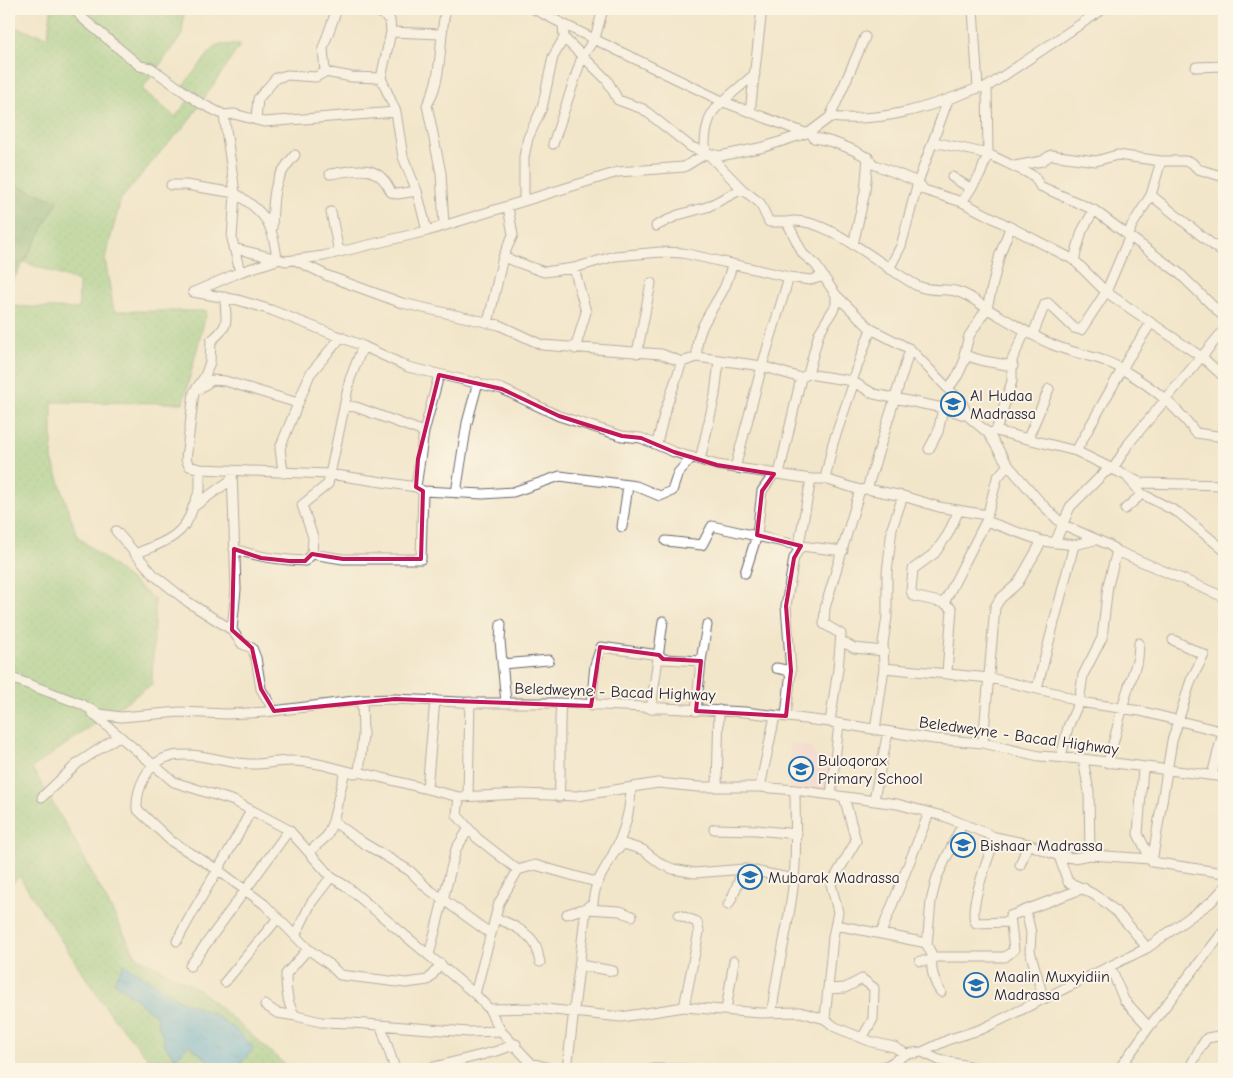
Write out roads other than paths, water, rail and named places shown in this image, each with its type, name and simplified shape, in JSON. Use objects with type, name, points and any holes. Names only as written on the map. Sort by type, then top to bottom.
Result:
[{"type":"street","points":[[76,9],[140,66],[151,68],[200,103],[224,115],[234,114],[264,122],[396,112]]},
{"type":"street","points":[[325,72],[323,48],[337,9]]},
{"type":"street","points":[[375,9],[390,20],[391,32],[381,78],[396,112],[403,157],[417,191],[427,231]]},
{"type":"street","points":[[444,226],[441,173],[428,105],[432,98],[441,54],[441,34],[446,9]]},
{"type":"street","points":[[534,9],[724,102],[808,133],[814,138],[824,139],[868,157],[873,164],[918,182],[924,190],[962,202],[1074,260],[1106,292],[1203,358],[1224,377]]},
{"type":"street","points":[[553,144],[582,57],[595,38],[603,9]]},
{"type":"street","points":[[750,112],[762,9]]},
{"type":"street","points":[[962,202],[980,175],[988,154],[983,87],[973,9]]},
{"type":"street","points":[[830,117],[850,119],[885,117],[948,100],[983,87],[1104,9]]},
{"type":"street","points":[[524,201],[524,156],[528,138],[542,108],[553,57],[564,38],[563,24]]},
{"type":"street","points":[[391,32],[441,34]]},
{"type":"street","points":[[564,38],[607,80],[618,100],[644,109],[691,147],[720,156],[764,147],[808,133],[830,117],[866,37]]},
{"type":"street","points":[[1196,67],[1224,66]]},
{"type":"street","points":[[256,119],[258,99],[276,78],[287,75],[316,77],[325,72],[352,77],[381,78]]},
{"type":"street","points":[[755,74],[714,109],[706,132],[704,148],[706,153],[742,189],[760,203],[769,222],[803,222],[832,231],[919,287],[938,291],[955,291],[1050,344],[1097,358],[1124,369],[1168,399],[1196,433],[1224,437]]},
{"type":"street","points":[[889,269],[901,246],[918,182],[948,100]]},
{"type":"street","points":[[224,115],[236,193],[233,248],[240,272]]},
{"type":"street","points":[[934,142],[988,154],[1034,176],[1040,186],[1094,210],[1129,238],[1179,273],[1224,317]]},
{"type":"street","points":[[233,248],[278,260],[294,260],[339,252],[427,231],[618,172],[684,167],[706,153]]},
{"type":"street","points":[[278,260],[272,228],[274,186],[281,171],[295,155]]},
{"type":"street","points":[[1015,166],[1042,161],[1051,155],[1096,161],[1117,155],[1161,161],[1190,162],[1198,169],[1224,177]]},
{"type":"street","points":[[853,245],[865,192],[868,157]]},
{"type":"street","points":[[1161,161],[1151,195],[1131,227],[1129,238],[1106,292],[1081,330],[1074,328],[1048,303],[1045,304],[1012,360],[1014,366],[1012,382],[992,432],[1008,465],[1062,524],[1117,551],[1224,597]]},
{"type":"street","points":[[330,174],[365,170],[379,174],[385,179],[391,192],[397,194],[417,191]]},
{"type":"street","points":[[952,177],[970,188]]},
{"type":"street","points":[[171,186],[186,185],[236,193],[250,202],[272,228]]},
{"type":"street","points":[[656,226],[678,216],[707,208],[742,189]]},
{"type":"street","points":[[1151,195],[1223,251]]},
{"type":"street","points":[[488,323],[503,257],[513,235],[508,207]]},
{"type":"street","points":[[1074,260],[1082,231],[1094,210]]},
{"type":"street","points":[[331,212],[339,252]]},
{"type":"street","points":[[787,222],[804,254],[815,264],[836,296],[871,329],[910,349],[962,403],[968,416]]},
{"type":"street","points":[[1010,228],[1000,254],[987,308],[969,336],[964,354],[984,361],[1014,366]]},
{"type":"street","points":[[503,257],[544,272],[574,268],[615,256],[648,251],[683,253],[732,266],[789,277],[810,280],[822,277]]},
{"type":"street","points":[[278,260],[240,272],[193,292],[225,297],[272,310],[363,346],[408,367],[502,389],[559,416],[622,436],[641,438],[657,443],[674,452],[736,468],[811,479],[825,479],[863,490],[903,496],[939,508],[959,510],[986,518],[1042,541],[1074,545],[1095,540]]},
{"type":"street","points":[[294,260],[328,276],[402,303],[499,324],[524,338],[542,345],[661,354],[682,362],[697,357],[762,366],[805,376],[853,382],[874,394],[943,408],[968,416],[992,432],[1028,438],[1076,451],[1141,483],[1224,485]]},
{"type":"street","points":[[697,357],[696,343],[700,328],[723,290],[732,266]]},
{"type":"street","points":[[574,268],[586,312],[575,349]]},
{"type":"street","points":[[736,468],[762,366],[789,277]]},
{"type":"street","points":[[637,353],[651,283]]},
{"type":"street","points":[[745,573],[757,535],[762,492],[777,474],[819,333],[836,306],[836,296]]},
{"type":"street","points":[[225,297],[227,322],[224,330],[211,341],[210,362],[205,376],[194,392],[186,459],[190,466],[200,469],[329,474],[456,494],[513,492],[560,476],[636,486],[660,496],[669,494],[672,491],[678,473],[696,458],[715,395],[719,361]]},
{"type":"street","points":[[1076,451],[1124,369],[1129,357],[1152,323]]},
{"type":"street","points":[[825,479],[833,443],[871,329]]},
{"type":"street","points":[[1056,543],[1070,507],[1104,473],[1113,469],[1129,443],[1203,358],[1224,330]]},
{"type":"street","points":[[283,472],[280,448],[310,374],[341,337]]},
{"type":"street","points":[[234,549],[261,558],[289,561],[305,561],[312,554],[313,537],[302,505],[328,484],[350,379],[363,346]]},
{"type":"street","points":[[831,795],[841,634],[824,624],[825,608],[910,349]]},
{"type":"street","points":[[948,389],[958,375],[968,355]]},
{"type":"street","points":[[657,443],[665,411],[682,362]]},
{"type":"street","points":[[312,554],[343,559],[422,559],[420,489],[424,432],[439,375]]},
{"type":"street","points":[[194,392],[212,380],[225,381],[298,403]]},
{"type":"street","points":[[456,494],[467,423],[478,382]]},
{"type":"street","points":[[1028,438],[1049,389]]},
{"type":"street","points":[[345,406],[356,407],[424,432]]},
{"type":"street","points":[[929,449],[938,432],[943,408]]},
{"type":"street","points":[[944,603],[986,518],[997,478],[1008,465]]},
{"type":"street","points":[[135,554],[166,541],[184,529],[189,521],[200,490],[200,469]]},
{"type":"street","points":[[232,470],[236,589],[232,630]]},
{"type":"street","points":[[1128,478],[1142,494],[1179,513],[1224,550]]},
{"type":"street","points":[[786,716],[792,671],[786,606],[794,558],[800,545],[811,479]]},
{"type":"street","points":[[193,507],[231,480]]},
{"type":"street","points":[[622,527],[628,486]]},
{"type":"street","points":[[1125,510],[1142,494]]},
{"type":"street","points":[[875,730],[884,668],[887,573],[892,528],[903,496]]},
{"type":"street","points":[[947,672],[952,609],[944,603],[913,596],[911,591],[913,570],[926,558],[935,553],[948,534],[959,510]]},
{"type":"street","points":[[666,541],[702,546],[712,526],[800,545],[843,551]]},
{"type":"street","points":[[116,531],[154,575],[188,602],[232,630],[242,644],[252,648],[256,658],[261,689],[274,711]]},
{"type":"street","points":[[983,743],[995,607],[1000,599],[1018,583],[1042,541]]},
{"type":"street","points":[[1037,688],[1074,545]]},
{"type":"street","points":[[1060,757],[1068,727],[1079,702],[1083,675],[1102,638],[1108,585],[1117,551]]},
{"type":"street","points":[[651,709],[663,621]]},
{"type":"street","points":[[501,624],[502,664],[506,702]]},
{"type":"street","points":[[696,711],[707,625]]},
{"type":"street","points":[[1151,861],[1161,816],[1166,770],[1178,721],[1191,680],[1204,655],[1173,640]]},
{"type":"street","points":[[841,641],[854,648],[884,651]]},
{"type":"street","points":[[1108,763],[1138,658],[1139,643]]},
{"type":"street","points":[[591,706],[595,665],[601,647],[659,655],[663,659],[701,661]]},
{"type":"street","points":[[502,664],[549,660]]},
{"type":"street","points":[[776,668],[792,671]]},
{"type":"street","points":[[884,668],[947,672],[990,678],[1037,688],[1079,702],[1140,711],[1224,731],[1212,775]]},
{"type":"street","name":"Beledweyne - Bacad Highway","points":[[9,677],[81,704],[99,714],[121,717],[180,712],[227,714],[274,711],[362,700],[561,703],[696,711],[719,710],[786,716],[888,732],[983,743],[1039,756],[1083,759],[1224,777]]},
{"type":"street","points":[[359,772],[363,734],[362,700]]},
{"type":"street","points":[[427,789],[435,700]]},
{"type":"street","points":[[470,702],[463,796],[457,815],[468,830],[518,870]]},
{"type":"street","points":[[559,797],[562,770],[559,730],[561,703]]},
{"type":"street","points":[[81,704],[174,782],[234,801],[289,830],[331,877],[346,886],[475,994],[489,1008],[501,1031],[516,1044],[531,1063],[553,1069]]},
{"type":"street","points":[[717,786],[719,710]]},
{"type":"street","points":[[760,787],[775,716]]},
{"type":"street","points":[[874,799],[888,732]]},
{"type":"street","points":[[42,797],[78,763],[119,736]]},
{"type":"street","points":[[441,964],[428,980],[406,983],[366,980],[340,975],[308,949],[296,934],[264,904],[218,870],[171,841],[137,809],[139,788],[153,765],[168,757],[184,756],[250,765],[290,762],[320,763],[345,771],[359,772],[463,796],[521,794],[559,797],[577,796],[615,788],[632,789],[658,783],[795,790],[844,798],[874,799],[930,813],[995,838],[1028,844],[1059,856],[1073,858],[1090,855],[1151,861],[1224,873]]},
{"type":"street","points":[[1083,759],[1090,792],[1090,855]]},
{"type":"street","points":[[1143,768],[1138,834],[1151,861]]},
{"type":"street","points":[[309,852],[327,836],[334,821],[337,797],[345,771]]},
{"type":"street","points":[[567,1069],[586,909],[593,903],[596,882],[615,851],[630,808],[632,789]]},
{"type":"street","points":[[772,1011],[777,968],[794,879],[797,834],[795,790]]},
{"type":"street","points":[[825,1019],[838,912],[831,884],[856,841],[844,798]]},
{"type":"street","points":[[177,941],[194,908],[234,844],[251,810]]},
{"type":"street","points":[[881,933],[924,821],[930,813]]},
{"type":"street","points":[[334,821],[362,842],[410,871],[427,888],[444,898],[491,934]]},
{"type":"street","points":[[941,992],[936,982],[927,943],[931,901],[937,877],[962,825]]},
{"type":"street","points":[[714,829],[756,830],[797,834]]},
{"type":"street","points":[[190,966],[289,830]]},
{"type":"street","points":[[429,955],[456,849],[468,830]]},
{"type":"street","points":[[995,838],[976,899],[973,918],[976,923],[982,924],[1009,922]]},
{"type":"street","points":[[615,851],[624,844],[643,850],[667,866],[695,874],[745,868],[794,879]]},
{"type":"street","points":[[1020,865],[1028,844]]},
{"type":"street","points":[[1059,856],[1068,882],[1084,888],[1106,901],[1118,912],[1147,948]]},
{"type":"street","points":[[475,994],[495,918],[506,890],[518,870],[535,864],[596,882]]},
{"type":"street","points":[[728,905],[736,894],[740,876],[745,868]]},
{"type":"street","points":[[296,934],[311,903],[331,877]]},
{"type":"street","points":[[920,960],[1004,957],[1014,950],[1013,931],[1009,922],[1010,916],[1084,888]]},
{"type":"street","points":[[875,1069],[888,1065],[906,1054],[922,1052],[950,1039],[982,1029],[1043,997],[1147,948],[1211,902],[1224,888]]},
{"type":"street","points":[[567,914],[586,909],[620,912],[632,916]]},
{"type":"street","points":[[1026,911],[1030,933],[1030,951],[1043,997]]},
{"type":"street","points":[[679,915],[697,922],[699,932],[684,1007]]},
{"type":"street","points":[[225,982],[278,918]]},
{"type":"street","points":[[495,918],[506,922],[530,938],[536,946],[540,962]]},
{"type":"street","points":[[836,925],[927,943]]},
{"type":"street","points":[[1123,1068],[1149,1027],[1224,931]]},
{"type":"street","points":[[296,1016],[292,1011],[286,988],[286,974],[308,949]]},
{"type":"street","points":[[726,1010],[734,961]]},
{"type":"street","points":[[580,965],[613,972]]},
{"type":"street","points":[[1110,966],[1124,1000],[1149,1027]]},
{"type":"street","points":[[828,989],[845,988],[862,979],[874,988],[873,1019],[862,1038]]},
{"type":"street","points":[[265,1005],[278,1013],[321,1022],[468,1032],[501,1031]]},
{"type":"street","points":[[489,1008],[535,1008],[574,1014],[621,1017],[684,1007],[760,1013],[772,1011],[800,1012],[825,1019],[836,1027],[862,1038],[894,1047],[906,1054]]},
{"type":"street","points":[[381,1026],[394,1069]]},
{"type":"street","points":[[1190,1069],[1200,1048],[1208,1038],[1224,1034]]},
{"type":"street","points":[[426,1069],[497,1051],[516,1044]]},
{"type":"street","points":[[922,1052],[939,1060],[983,1069]]},
{"type":"street","points":[[652,1069],[688,1069]]},
{"type":"water","points":[[124,964],[181,1001],[214,1014],[236,1030],[254,1048],[235,1069],[217,1069],[189,1044],[176,1058],[166,1047],[156,1016],[114,981]]},
{"type":"place","name":"Al Hudaa Madrassa","points":[[953,404]]},
{"type":"place","name":"Buloqorax Primary School","points":[[801,769]]},
{"type":"place","name":"Bishaar Madrassa","points":[[963,845]]},
{"type":"place","name":"Mubarak Madrassa","points":[[750,877]]},
{"type":"place","name":"Maalin Muxyidiin Madrassa","points":[[976,985]]}]
